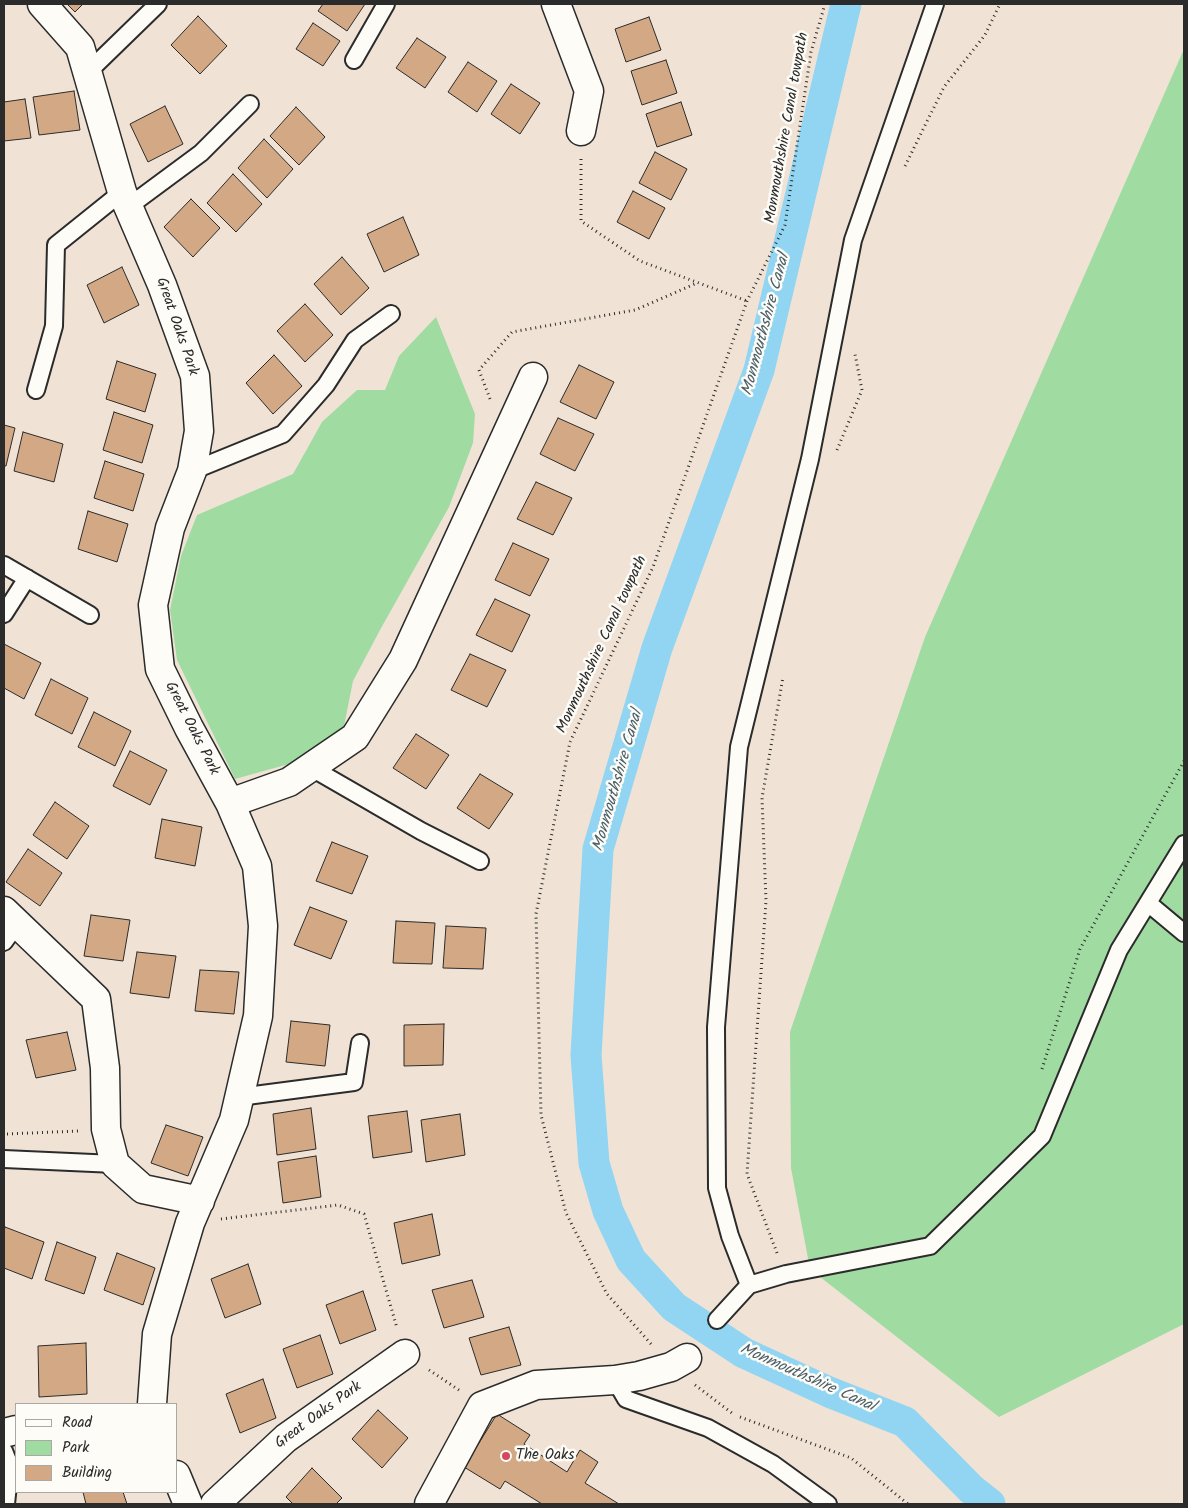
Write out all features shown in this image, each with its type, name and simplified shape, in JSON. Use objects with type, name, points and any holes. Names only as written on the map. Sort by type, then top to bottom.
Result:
[{"type":"street","name":"Great Oaks Park","points":[[42,4],[80,47],[125,199],[162,286],[195,376],[199,430],[192,471],[170,528],[153,605],[160,669],[230,804],[257,866],[263,926],[258,1016],[234,1120],[195,1212],[157,1334],[152,1403]]},
{"type":"street","points":[[556,4],[589,91],[582,131]]},
{"type":"street","points":[[230,804],[289,782],[355,737],[403,660],[533,377]]},
{"type":"street","points":[[8,926],[96,999],[104,1068],[106,1129],[115,1164],[143,1189],[195,1212]]},
{"type":"street","name":"Great Oaks Park","points":[[215,1504],[286,1438],[405,1354]]},
{"type":"street","points":[[429,1504],[482,1406],[536,1385],[615,1380],[639,1376],[679,1363]]},
{"type":"street","points":[[178,1480],[188,1504]]},
{"type":"lane","points":[[87,73],[158,4]]},
{"type":"lane","points":[[354,60],[386,4]]},
{"type":"lane","points":[[749,1285],[730,1236],[717,1188],[716,1027],[739,747],[810,460],[853,240],[935,4]]},
{"type":"lane","points":[[36,390],[54,326],[56,245],[125,199],[201,154],[250,104]]},
{"type":"lane","points":[[192,471],[283,434],[326,385],[355,340],[390,314]]},
{"type":"lane","points":[[4,565],[90,615]]},
{"type":"lane","points":[[4,614],[27,578]]},
{"type":"lane","points":[[310,767],[420,832],[480,861]]},
{"type":"lane","points":[[717,1320],[749,1285],[786,1274],[930,1246],[1042,1136],[1119,950],[1184,844]]},
{"type":"lane","points":[[1148,903],[1184,933]]},
{"type":"lane","points":[[239,1097],[354,1082],[360,1042]]},
{"type":"lane","points":[[4,1159],[115,1164]]},
{"type":"lane","points":[[615,1380],[626,1399],[708,1428],[774,1464],[828,1504]]},
{"type":"lane","points":[[4,1452],[10,1466],[6,1504]]},
{"type":"path","name":"Monmouthshire Canal towpath","points":[[825,4],[811,52],[784,225],[747,301],[653,567],[570,742],[536,914],[541,1115],[566,1213],[607,1294],[736,1416],[851,1458],[908,1504]]},
{"type":"path","points":[[902,174],[944,87],[985,34],[1000,4]]},
{"type":"path","points":[[582,131],[581,221],[640,261],[747,301]]},
{"type":"path","points":[[505,438],[479,370],[512,332],[635,310],[697,282]]},
{"type":"path","points":[[837,451],[862,390],[855,352]]},
{"type":"path","points":[[783,674],[762,798],[766,901],[747,1174],[786,1274]]},
{"type":"path","points":[[1041,1072],[1080,949],[1184,761]]},
{"type":"path","points":[[4,1134],[106,1129]]},
{"type":"path","points":[[195,1212],[338,1205],[364,1214],[405,1354],[482,1406]]},
{"type":"green space","points":[[1184,49],[1184,1324],[999,1417],[810,1269],[791,1168],[790,1032],[925,637]]},
{"type":"green space","points":[[436,317],[475,414],[473,443],[449,507],[353,681],[343,731],[296,762],[235,779],[177,660],[170,610],[181,556],[197,515],[293,474],[322,422],[357,390],[385,390],[399,356]]},
{"type":"building","points":[[67,4],[83,4],[75,12]]},
{"type":"building","points":[[323,4],[365,4],[347,31],[318,11]]},
{"type":"building","points":[[198,16],[227,46],[200,74],[171,45]]},
{"type":"building","points":[[649,17],[661,50],[626,62],[615,29]]},
{"type":"building","points":[[313,23],[340,41],[323,66],[296,49]]},
{"type":"building","points":[[417,38],[446,57],[425,88],[396,68]]},
{"type":"building","points":[[666,60],[677,93],[642,105],[631,71]]},
{"type":"building","points":[[468,62],[497,81],[477,112],[448,92]]},
{"type":"building","points":[[511,84],[540,103],[520,134],[491,114]]},
{"type":"building","points":[[74,91],[80,130],[39,135],[33,97]]},
{"type":"building","points":[[25,99],[31,138],[4,141],[4,102]]},
{"type":"building","points":[[681,102],[692,135],[657,147],[646,114]]},
{"type":"building","points":[[165,106],[183,144],[148,162],[130,124]]},
{"type":"building","points":[[296,107],[325,137],[299,165],[270,136]]},
{"type":"building","points":[[264,139],[293,169],[267,198],[238,168]]},
{"type":"building","points":[[655,152],[687,169],[671,200],[639,183]]},
{"type":"building","points":[[233,174],[262,204],[236,232],[207,203]]},
{"type":"building","points":[[633,191],[665,208],[649,239],[617,222]]},
{"type":"building","points":[[191,199],[220,228],[193,257],[164,227]]},
{"type":"building","points":[[403,217],[419,255],[384,272],[367,234]]},
{"type":"building","points":[[342,257],[369,288],[341,315],[314,284]]},
{"type":"building","points":[[122,267],[139,305],[104,323],[87,285]]},
{"type":"building","points":[[305,304],[333,335],[305,362],[277,331]]},
{"type":"building","points":[[274,355],[302,386],[273,414],[246,383]]},
{"type":"building","points":[[117,361],[156,374],[145,412],[106,399]]},
{"type":"building","points":[[579,365],[614,382],[596,419],[560,402]]},
{"type":"building","points":[[114,412],[153,425],[142,463],[103,450]]},
{"type":"building","points":[[558,418],[594,434],[575,471],[540,454]]},
{"type":"building","points":[[4,425],[15,428],[6,466],[4,466]]},
{"type":"building","points":[[23,432],[63,444],[54,482],[14,471]]},
{"type":"building","points":[[105,461],[144,474],[133,511],[94,498]]},
{"type":"building","points":[[536,482],[572,498],[553,535],[517,519]]},
{"type":"building","points":[[88,511],[128,524],[117,562],[78,549]]},
{"type":"building","points":[[513,543],[549,559],[530,596],[495,580]]},
{"type":"building","points":[[495,599],[530,615],[512,652],[476,635]]},
{"type":"building","points":[[4,644],[41,663],[24,699],[4,688]]},
{"type":"building","points":[[470,654],[506,670],[487,707],[451,690]]},
{"type":"building","points":[[51,679],[88,698],[72,734],[35,715]]},
{"type":"building","points":[[94,712],[131,731],[115,766],[78,747]]},
{"type":"building","points":[[416,734],[449,755],[426,789],[393,768]]},
{"type":"building","points":[[130,751],[167,770],[150,805],[113,786]]},
{"type":"building","points":[[480,774],[513,794],[489,829],[457,808]]},
{"type":"building","points":[[55,802],[89,826],[67,859],[33,835]]},
{"type":"building","points":[[162,819],[202,827],[195,866],[155,858]]},
{"type":"building","points":[[332,842],[368,856],[352,894],[316,881]]},
{"type":"building","points":[[28,849],[62,873],[40,906],[6,882]]},
{"type":"building","points":[[310,907],[347,921],[331,959],[294,945]]},
{"type":"building","points":[[91,915],[130,920],[123,961],[84,956]]},
{"type":"building","points":[[396,921],[435,923],[432,964],[393,963]]},
{"type":"building","points":[[446,926],[486,928],[483,969],[443,968]]},
{"type":"building","points":[[137,952],[176,956],[169,998],[130,993]]},
{"type":"building","points":[[200,970],[239,972],[234,1014],[195,1011]]},
{"type":"building","points":[[291,1021],[330,1025],[325,1066],[286,1062]]},
{"type":"building","points":[[444,1024],[443,1065],[404,1066],[404,1025]]},
{"type":"building","points":[[67,1032],[76,1070],[36,1078],[26,1040]]},
{"type":"building","points":[[311,1108],[316,1149],[277,1155],[273,1114]]},
{"type":"building","points":[[407,1111],[412,1152],[373,1158],[368,1116]]},
{"type":"building","points":[[460,1114],[465,1155],[426,1162],[421,1120]]},
{"type":"building","points":[[166,1125],[203,1137],[188,1176],[151,1163]]},
{"type":"building","points":[[316,1156],[321,1197],[283,1203],[278,1162]]},
{"type":"building","points":[[432,1214],[440,1255],[402,1264],[394,1223]]},
{"type":"building","points":[[5,1227],[44,1242],[32,1279],[4,1268]]},
{"type":"building","points":[[57,1242],[96,1257],[84,1294],[45,1280]]},
{"type":"building","points":[[117,1253],[155,1268],[143,1305],[104,1290]]},
{"type":"building","points":[[248,1264],[261,1304],[225,1318],[211,1279]]},
{"type":"building","points":[[472,1280],[484,1317],[444,1328],[432,1290]]},
{"type":"building","points":[[363,1291],[376,1330],[340,1344],[326,1305]]},
{"type":"building","points":[[509,1327],[521,1365],[481,1375],[469,1338]]},
{"type":"building","points":[[320,1335],[333,1374],[297,1388],[283,1349]]},
{"type":"building","points":[[86,1343],[87,1394],[39,1397],[38,1346]]},
{"type":"building","points":[[263,1379],[276,1418],[240,1433],[226,1394]]},
{"type":"building","points":[[378,1410],[408,1438],[382,1468],[352,1439]]},
{"type":"building","name":"The Oaks","points":[[497,1414],[530,1435],[524,1444],[567,1472],[580,1450],[598,1462],[585,1483],[619,1504],[542,1504],[505,1481],[500,1489],[464,1467]]},
{"type":"building","points":[[312,1468],[342,1498],[336,1504],[293,1504],[286,1497]]},
{"type":"building","points":[[83,1493],[123,1493],[127,1504],[86,1504]]},
{"type":"waterway","name":"Monmouthshire Canal","points":[[846,4],[759,370],[657,648],[598,849],[586,1055],[594,1163],[608,1211],[631,1260],[674,1307],[744,1353],[829,1392],[905,1422],[971,1489],[990,1504]]},
{"type":"place","name":"The Oaks","points":[[506,1456]]}]
